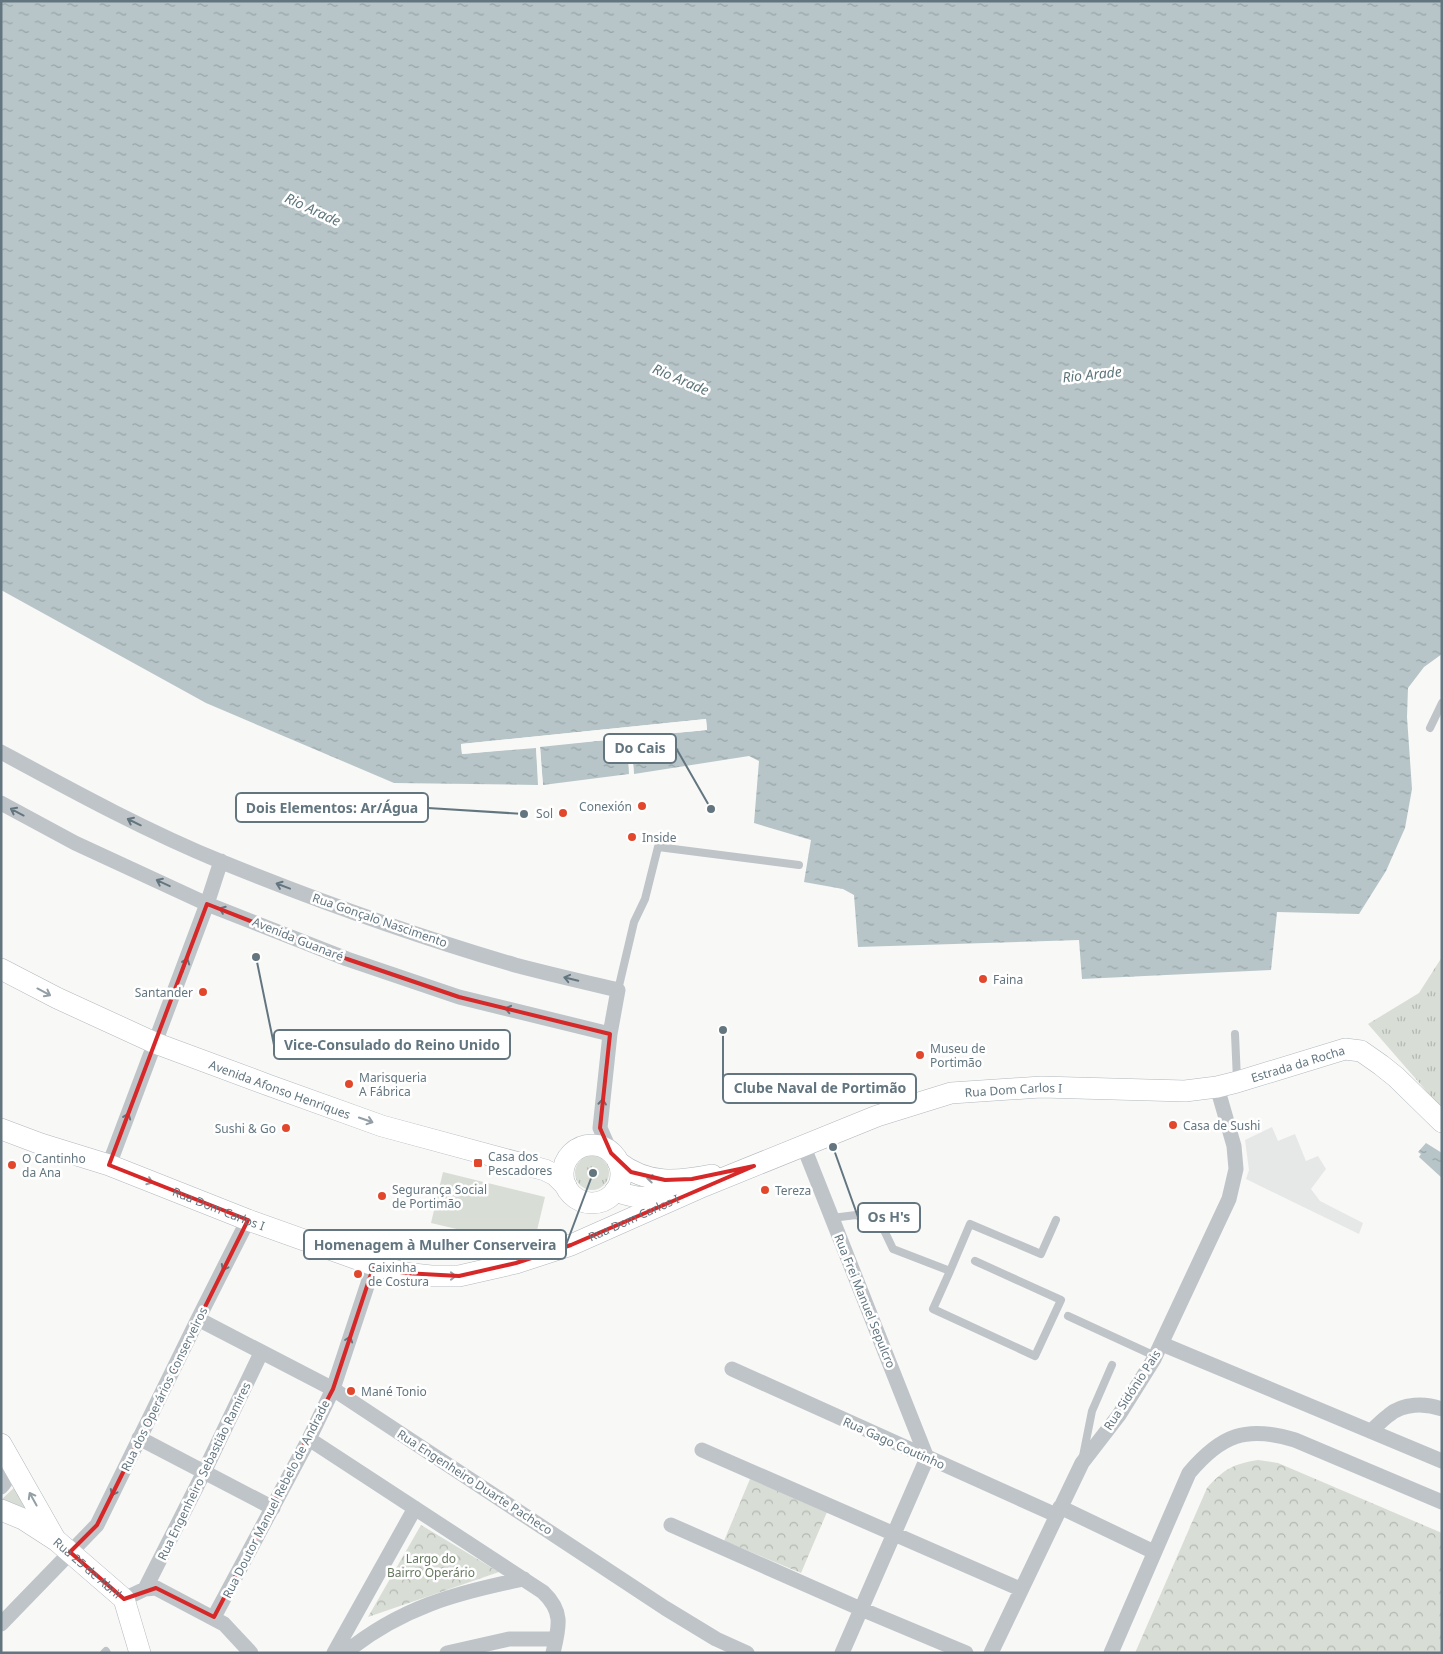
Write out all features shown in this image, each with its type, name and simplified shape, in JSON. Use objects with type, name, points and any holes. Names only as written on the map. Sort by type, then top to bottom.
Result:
[{"type":"street","name":"Rua Gonçalo Nascimento","points":[[1,752],[134,822],[221,861],[316,899],[403,930],[516,965],[618,990]]},
{"type":"street","name":"Avenida Guanaré","points":[[1,803],[75,843],[207,904],[347,959],[459,997],[610,1034]]},
{"type":"street","points":[[109,1165],[207,904],[221,861]]},
{"type":"street","name":"Avenida Afonso Henriques","points":[[1,969],[57,998],[155,1043],[382,1126],[545,1170],[555,1175],[566,1186]]},
{"type":"street","points":[[571,1245],[595,1218],[620,1180],[620,1168],[600,1128],[610,1034],[618,990]]},
{"type":"street","name":"Estrada da Rocha","points":[[1227,1085],[1332,1052],[1345,1049],[1361,1051],[1396,1078],[1442,1122]]},
{"type":"street","name":"Rua Dom Carlos I","points":[[1,1129],[41,1144],[109,1165],[248,1220],[374,1266],[404,1273],[458,1276],[516,1263],[571,1245],[704,1186],[803,1145],[877,1116],[951,1094],[1042,1087],[1185,1091],[1227,1085]]},
{"type":"street","name":"Rua Sidónio Pais","points":[[991,1653],[1082,1463],[1119,1415],[1158,1350],[1229,1199],[1236,1169],[1227,1085]]},
{"type":"street","name":"Rua Frei Manuel Sepulcro","points":[[803,1145],[927,1458]]},
{"type":"street","points":[[704,1186],[651,1198],[608,1196],[589,1202],[578,1199],[566,1186],[564,1168],[573,1153],[589,1146],[601,1147],[631,1172],[645,1178],[665,1180],[692,1179],[754,1166]]},
{"type":"street","name":"Rua dos Operários Conserveiros","points":[[1,1624],[64,1547],[97,1525],[248,1220]]},
{"type":"street","name":"Rua Doutor Manuel Rebelo de Andrade","points":[[214,1617],[309,1439],[333,1389],[374,1266]]},
{"type":"street","name":"Rua Engenheiro Duarte Pacheco","points":[[198,1319],[333,1389],[656,1602],[714,1646],[747,1653]]},
{"type":"street","points":[[1158,1350],[1442,1460]]},
{"type":"street","name":"Rua Engenheiro Sebastião Ramires","points":[[145,1589],[261,1353]]},
{"type":"street","name":"Rua Gago Coutinho","points":[[732,1369],[927,1458],[1154,1552]]},
{"type":"street","points":[[1371,1431],[1396,1410],[1409,1406],[1429,1405],[1442,1409]]},
{"type":"street","points":[[1111,1653],[1189,1473],[1205,1454],[1225,1441],[1248,1433],[1273,1433],[1442,1502]]},
{"type":"street","points":[[139,1438],[272,1508]]},
{"type":"street","points":[[309,1439],[524,1579],[543,1592],[554,1604],[559,1619],[554,1646],[509,1639],[447,1653]]},
{"type":"street","points":[[702,1450],[1020,1589]]},
{"type":"street","points":[[6,1452],[64,1547]]},
{"type":"street","points":[[1,1488],[10,1472],[6,1452]]},
{"type":"street","points":[[842,1653],[927,1458]]},
{"type":"street","points":[[334,1653],[415,1508]]},
{"type":"street","name":"Rua 25 de Abril","points":[[1,1510],[23,1519],[64,1547],[124,1599],[140,1653]]},
{"type":"street","points":[[671,1525],[966,1653]]},
{"type":"street","points":[[345,1653],[364,1637],[398,1617],[435,1601],[476,1589],[524,1579]]},
{"type":"street","points":[[124,1599],[145,1589],[156,1588],[214,1617],[232,1631],[251,1653]]},
{"type":"lane","points":[[1430,728],[1442,703]]},
{"type":"lane","points":[[618,990],[634,922],[645,899],[658,847],[799,865]]},
{"type":"lane","points":[[1227,1085],[1235,1034]]},
{"type":"lane","points":[[832,1218],[856,1215],[882,1226],[893,1248],[950,1271]]},
{"type":"lane","points":[[975,1261],[1061,1300],[1035,1356],[933,1309],[970,1224],[1041,1254],[1056,1220]]},
{"type":"lane","points":[[1068,1316],[1158,1350]]},
{"type":"lane","points":[[1082,1463],[1092,1411],[1112,1365]]},
{"type":"highlighted area","points":[[207,904],[347,959],[459,997],[610,1034],[600,1128],[611,1153],[631,1172],[665,1180],[692,1179],[754,1166],[571,1245],[516,1263],[459,1276],[404,1273],[374,1265],[333,1389],[214,1617],[156,1588],[124,1599],[70,1552],[97,1525],[248,1220],[109,1165]]},
{"type":"shaded area","points":[[1272,1127],[1278,1141],[1295,1134],[1306,1161],[1318,1156],[1326,1169],[1311,1189],[1320,1201],[1363,1223],[1359,1234],[1246,1179],[1249,1170],[1245,1140]]},
{"type":"green space","points":[[1442,957],[1442,1109],[1368,1024],[1419,993]]},
{"type":"green space","points":[[592,1156],[599,1157],[604,1161],[608,1166],[608,1180],[604,1185],[599,1189],[592,1190],[585,1189],[580,1185],[576,1180],[575,1173],[576,1166],[580,1161],[585,1157]]},
{"type":"green space","points":[[443,1172],[545,1197],[533,1247],[431,1223]]},
{"type":"green space","points":[[1258,1460],[1278,1463],[1442,1533],[1442,1653],[1135,1653],[1207,1488],[1230,1468],[1242,1463]]},
{"type":"green space","points":[[750,1479],[827,1512],[801,1573],[724,1541]]},
{"type":"green space","points":[[17,1485],[35,1511],[1,1500]]},
{"type":"green space","name":"Largo do Bairro Operário","points":[[421,1525],[499,1572],[368,1617]]},
{"type":"water","name":"Rio Arade","points":[[1,1],[1442,1],[1442,654],[1424,667],[1408,688],[1407,717],[1412,789],[1405,828],[1386,871],[1359,914],[1277,912],[1271,970],[1082,979],[1079,940],[858,947],[854,895],[843,889],[804,882],[811,840],[754,823],[759,761],[749,756],[634,774],[631,737],[707,730],[706,719],[461,744],[462,754],[536,748],[538,785],[394,783],[206,703],[1,590]]},
{"type":"water","points":[[627,738],[629,774],[543,785],[540,746]]},
{"type":"water","points":[[1426,1143],[1442,1153],[1442,1178],[1419,1157],[1421,1154],[1418,1152]]},
{"type":"pier","points":[[706,719],[707,730],[631,737],[634,777],[632,775],[630,777],[626,738],[540,747],[543,788],[541,786],[539,762],[539,788],[536,747],[462,754],[461,744]],"holes":[[[704,722],[704,728],[631,735],[629,737],[626,735],[540,744],[538,746],[464,751],[464,746]]]},
{"type":"place","name":"Conexión","points":[[642,806]]},
{"type":"place","name":"Do Cais","points":[[711,809]]},
{"type":"place","name":"Sol","points":[[563,813]]},
{"type":"place","name":"Dois Elementos: Ar/Água","points":[[524,814]]},
{"type":"place","name":"Inside","points":[[632,837]]},
{"type":"place","name":"Vice-Consulado do Reino Unido","points":[[256,957]]},
{"type":"place","name":"Faina","points":[[983,979]]},
{"type":"place","name":"Santander","points":[[203,992]]},
{"type":"place","name":"Clube Naval de Portimão","points":[[723,1030]]},
{"type":"place","name":"Museu de Portimão","points":[[920,1055]]},
{"type":"place","name":"Marisqueria A Fábrica","points":[[349,1084]]},
{"type":"place","name":"Casa de Sushi","points":[[1173,1125]]},
{"type":"place","name":"Sushi & Go","points":[[286,1128]]},
{"type":"place","name":"Os H's","points":[[833,1147]]},
{"type":"place","name":"Casa dos Pescadores","points":[[478,1163]]},
{"type":"place","name":"O Cantinho da Ana","points":[[12,1165]]},
{"type":"place","name":"Homenagem à Mulher Conserveira","points":[[593,1173]]},
{"type":"place","name":"Tereza","points":[[765,1190]]},
{"type":"place","name":"Segurança Social de Portimão","points":[[382,1196]]},
{"type":"place","name":"Caixinha de Costura","points":[[358,1274]]},
{"type":"place","name":"Mané Tonio","points":[[351,1391]]}]
